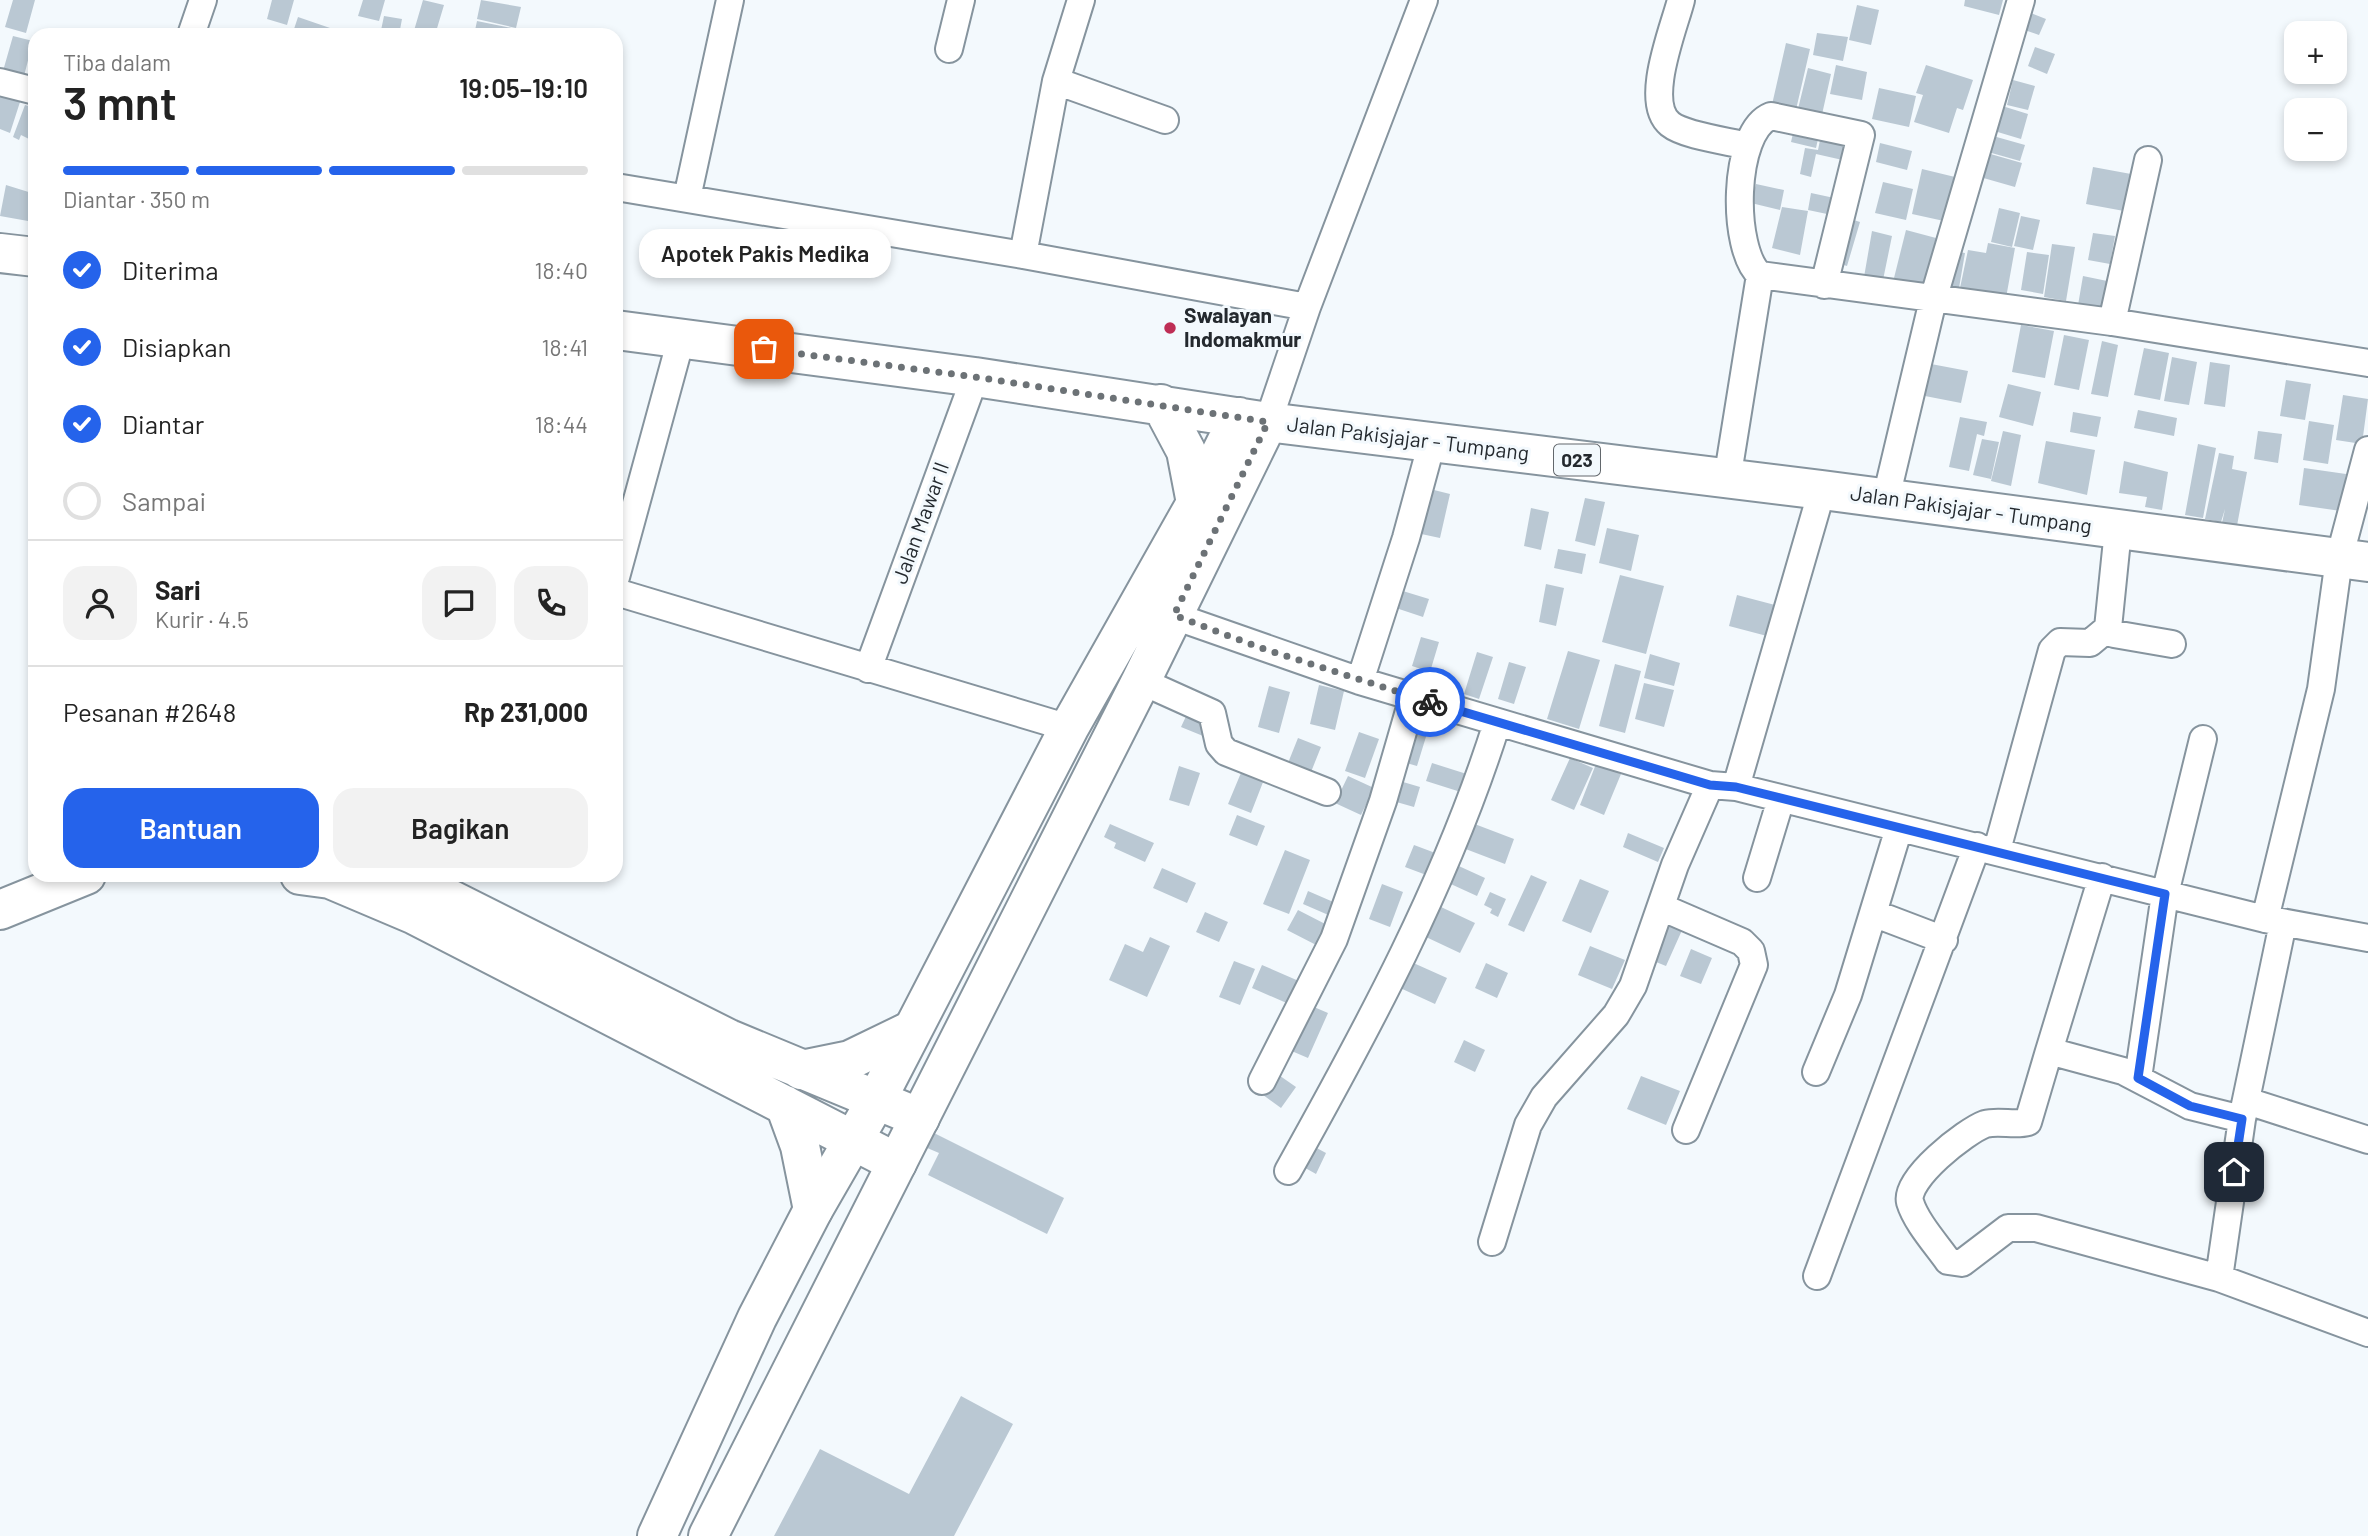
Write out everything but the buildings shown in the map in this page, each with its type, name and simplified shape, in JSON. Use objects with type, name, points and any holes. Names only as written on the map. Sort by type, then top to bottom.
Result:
[{"type":"main road","points":[[0,253],[28,256]]},
{"type":"main road","name":"Jalan Pakisjajar - Tumpang","points":[[623,331],[975,377],[1253,419],[1727,480],[1822,489],[2353,561]]},
{"type":"main road","points":[[1161,404],[1186,451],[1196,503]]},
{"type":"main road","points":[[657,1536],[757,1318],[813,1210],[877,1099],[1069,728],[1196,503],[1253,419]]},
{"type":"main road","points":[[708,1536],[1142,681],[1174,615],[1253,419]]},
{"type":"main road","points":[[0,882],[28,870]]},
{"type":"main road","points":[[0,910],[69,882]]},
{"type":"main road","points":[[337,882],[415,915],[897,1163]]},
{"type":"main road","points":[[416,882],[729,1039],[920,1118]]},
{"type":"main road","points":[[801,1070],[850,1060],[912,1030]]},
{"type":"main road","points":[[785,1105],[800,1146],[813,1210]]},
{"type":"street","points":[[193,28],[203,0]]},
{"type":"street","points":[[687,198],[730,0]]},
{"type":"street","points":[[949,49],[961,0]]},
{"type":"street","points":[[1023,255],[1056,81],[1081,0]]},
{"type":"street","points":[[1253,419],[1307,307],[1424,0]]},
{"type":"street","points":[[1681,0],[1658,85],[1660,107],[1669,123],[1684,130],[1748,146]]},
{"type":"street","points":[[1886,498],[1933,300],[2021,0]]},
{"type":"street","points":[[1056,81],[1165,120]]},
{"type":"street","points":[[0,82],[28,89]]},
{"type":"street","points":[[1824,285],[1861,135],[1770,116],[1758,123],[1748,146],[1741,181],[1741,232],[1749,261],[1760,275],[1824,285],[1933,300],[2112,323],[2368,363]]},
{"type":"street","points":[[2112,323],[2148,160]]},
{"type":"street","points":[[623,188],[1023,255],[1307,307]]},
{"type":"street","points":[[1760,275],[1933,300]]},
{"type":"street","points":[[1727,480],[1760,275]]},
{"type":"street","points":[[623,551],[681,339]]},
{"type":"street","name":"Jalan Mawar II","points":[[868,669],[975,377]]},
{"type":"street","points":[[1360,681],[1406,538],[1432,442]]},
{"type":"street","points":[[2220,1279],[2274,921],[2320,689],[2353,561],[2368,450]]},
{"type":"street","points":[[1736,787],[1822,489]]},
{"type":"street","points":[[1817,1276],[1944,940],[1987,848],[2052,650],[2060,642],[2090,643],[2108,628],[2118,530]]},
{"type":"street","points":[[623,594],[1069,728]]},
{"type":"street","points":[[1174,615],[1360,681],[1497,723],[1587,746],[1710,785],[1736,787],[2274,921],[2368,938]]},
{"type":"street","points":[[2108,628],[2115,634],[2172,644]]},
{"type":"street","points":[[1142,681],[1212,713],[1219,744],[1226,752],[1327,792]]},
{"type":"street","points":[[1262,1081],[1334,939],[1383,801],[1413,697]]},
{"type":"street","points":[[1288,1171],[1376,1013],[1441,877],[1475,793],[1497,723]]},
{"type":"street","points":[[2138,1078],[2165,894],[2203,739]]},
{"type":"street","points":[[1492,1242],[1528,1125],[1544,1097],[1616,1014],[1633,986],[1675,865],[1710,785]]},
{"type":"street","points":[[1757,878],[1781,799]]},
{"type":"street","points":[[1816,1072],[1847,995],[1899,828]]},
{"type":"street","points":[[2102,877],[2028,1122],[1992,1123],[1969,1132],[1936,1157],[1910,1192],[1911,1205],[1948,1261],[1962,1263],[2008,1228],[2022,1226],[2220,1279],[2366,1327]]},
{"type":"street","points":[[1661,907],[1741,942],[1751,951],[1754,965],[1686,1130]]},
{"type":"street","points":[[1873,914],[1944,940]]},
{"type":"street","points":[[2049,1051],[2138,1078],[2190,1106],[2245,1110],[2368,1140]]},
{"type":"way so far","points":[[764,349],[975,377],[1268,422],[1174,615],[1258,647],[1430,702]]},
{"type":"place","name":"Swalayan Indomakmur","points":[[1170,328]]},
{"type":"place","name":"Apotek Pakis Medika","points":[[764,349]]},
{"type":"route","points":[[1430,702],[1497,723],[1587,746],[1710,785],[1736,787],[1849,818],[1997,850],[2165,894],[2138,1078],[2159,1092],[2190,1106],[2242,1119],[2234,1172]]}]
